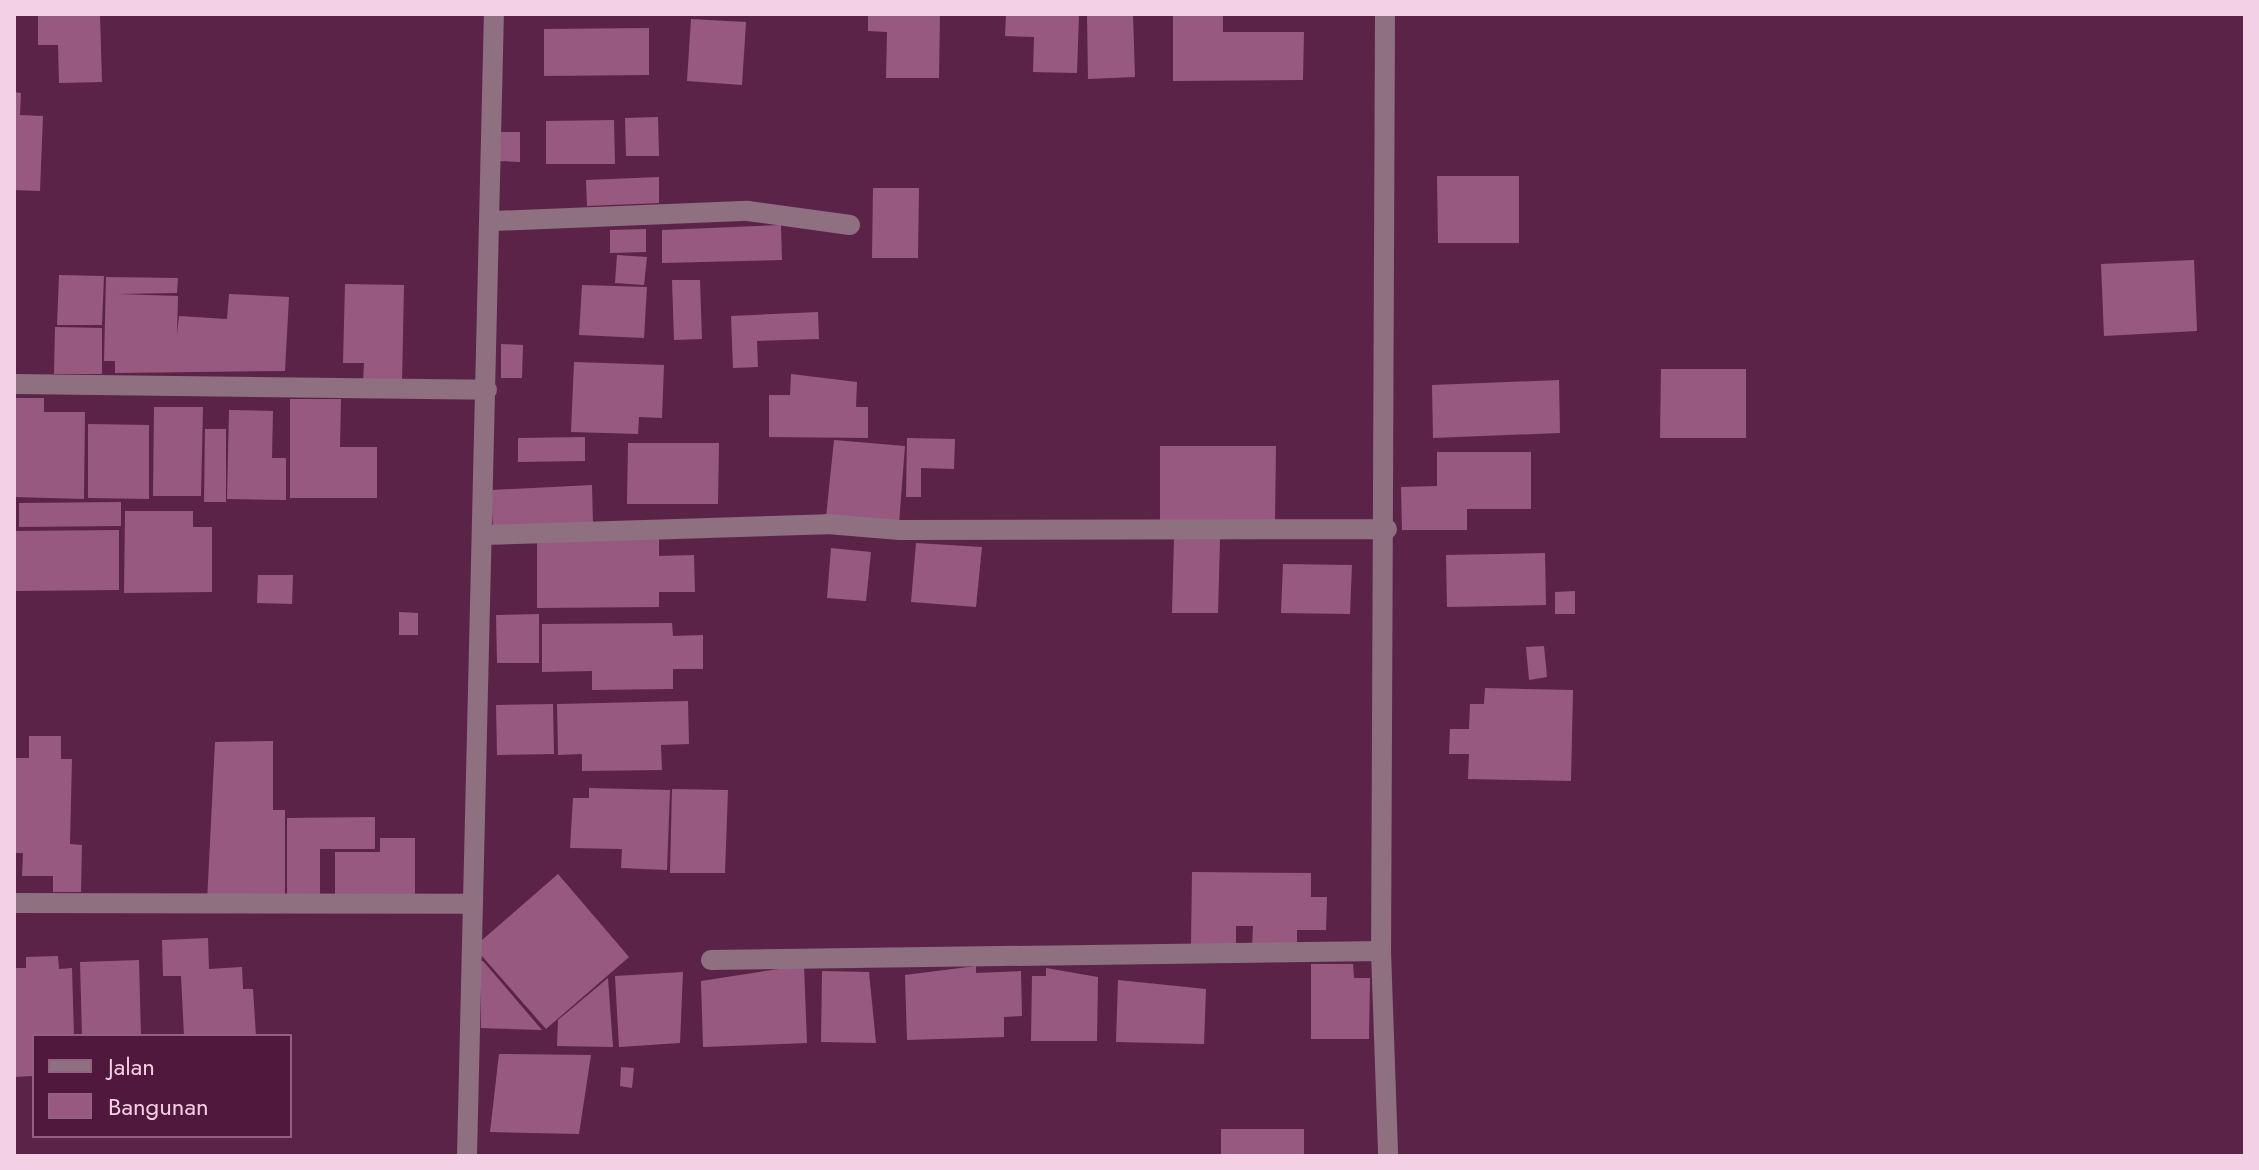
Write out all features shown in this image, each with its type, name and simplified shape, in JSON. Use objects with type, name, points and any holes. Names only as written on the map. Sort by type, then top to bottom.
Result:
[{"type":"street","points":[[467,1156],[471,904],[494,221],[494,14]]},
{"type":"street","points":[[1385,14],[1387,529],[1381,951],[1388,1156]]},
{"type":"street","points":[[494,221],[748,211],[850,225]]},
{"type":"street","points":[[14,384],[487,390]]},
{"type":"street","points":[[484,535],[827,524],[900,530],[1387,529]]},
{"type":"street","points":[[14,903],[471,904]]},
{"type":"street","points":[[711,960],[1381,951]]},
{"type":"building","points":[[38,14],[100,14],[102,82],[59,83],[58,45],[38,45]]},
{"type":"building","points":[[868,14],[940,14],[939,78],[886,78],[887,32],[868,31]]},
{"type":"building","points":[[1006,14],[1079,14],[1077,73],[1033,72],[1034,37],[1005,36]]},
{"type":"building","points":[[1087,14],[1133,14],[1135,77],[1088,79]]},
{"type":"building","points":[[1223,15],[1223,32],[1304,32],[1303,80],[1173,81],[1173,16]]},
{"type":"building","points":[[691,19],[746,22],[742,85],[687,81]]},
{"type":"building","points":[[649,28],[649,75],[544,76],[544,29]]},
{"type":"building","points":[[14,92],[21,93],[20,115],[43,116],[40,191],[14,190]]},
{"type":"building","points":[[658,117],[659,156],[626,156],[625,118]]},
{"type":"building","points":[[614,120],[615,164],[546,164],[546,121]]},
{"type":"building","points":[[499,132],[520,132],[520,162],[498,161]]},
{"type":"building","points":[[1437,176],[1519,176],[1519,243],[1438,243]]},
{"type":"building","points":[[659,177],[659,203],[587,206],[586,180]]},
{"type":"building","points":[[873,188],[919,188],[918,258],[872,258]]},
{"type":"building","points":[[781,225],[782,260],[662,263],[662,230]]},
{"type":"building","points":[[646,229],[646,252],[610,253],[610,230]]},
{"type":"building","points":[[617,255],[647,257],[644,285],[615,283]]},
{"type":"building","points":[[2194,260],[2197,331],[2104,336],[2101,264]]},
{"type":"building","points":[[59,275],[104,276],[102,325],[57,325]]},
{"type":"building","points":[[106,277],[178,278],[177,293],[117,294],[178,296],[177,335],[179,316],[227,319],[229,294],[289,297],[285,371],[115,373],[115,361],[104,361]]},
{"type":"building","points":[[672,280],[700,280],[702,339],[674,340]]},
{"type":"building","points":[[345,284],[404,285],[402,382],[363,382],[364,363],[343,363]]},
{"type":"building","points":[[582,285],[647,287],[644,338],[579,335]]},
{"type":"building","points":[[818,312],[819,339],[757,341],[758,367],[733,368],[731,316]]},
{"type":"building","points":[[55,327],[102,328],[102,374],[54,374]]},
{"type":"building","points":[[501,344],[523,345],[522,378],[501,378]]},
{"type":"building","points":[[574,362],[664,365],[662,418],[639,417],[638,434],[571,432]]},
{"type":"building","points":[[1661,369],[1746,369],[1746,438],[1660,438]]},
{"type":"building","points":[[791,374],[857,382],[856,407],[868,407],[868,438],[769,437],[769,395],[790,395]]},
{"type":"building","points":[[1559,380],[1560,433],[1433,438],[1432,385]]},
{"type":"building","points":[[14,398],[44,398],[44,412],[85,412],[84,499],[14,497]]},
{"type":"building","points":[[290,399],[341,399],[340,447],[377,447],[377,498],[290,498]]},
{"type":"building","points":[[154,407],[203,407],[201,496],[153,496]]},
{"type":"building","points":[[229,410],[273,411],[272,458],[286,458],[286,500],[227,499]]},
{"type":"building","points":[[88,424],[149,425],[149,499],[88,498]]},
{"type":"building","points":[[205,429],[226,429],[226,502],[204,502]]},
{"type":"building","points":[[585,437],[585,461],[518,462],[518,438]]},
{"type":"building","points":[[907,438],[955,439],[954,469],[921,468],[921,497],[906,497]]},
{"type":"building","points":[[834,440],[905,446],[899,524],[826,517]]},
{"type":"building","points":[[628,443],[719,443],[718,504],[627,504]]},
{"type":"building","points":[[1160,446],[1276,446],[1275,522],[1160,522]]},
{"type":"building","points":[[1437,452],[1531,452],[1531,509],[1467,509],[1467,530],[1402,530],[1401,487],[1437,486]]},
{"type":"building","points":[[592,485],[593,526],[493,531],[491,490]]},
{"type":"building","points":[[121,502],[121,526],[19,527],[19,503]]},
{"type":"building","points":[[125,511],[193,511],[193,527],[212,527],[212,592],[124,593]]},
{"type":"building","points":[[119,530],[119,590],[14,591],[14,531]]},
{"type":"building","points":[[659,533],[659,556],[694,555],[695,592],[659,592],[659,607],[537,608],[537,534]]},
{"type":"building","points":[[1174,538],[1220,539],[1218,613],[1172,613]]},
{"type":"building","points":[[916,543],[982,547],[976,607],[911,602]]},
{"type":"building","points":[[831,548],[871,552],[866,601],[827,598]]},
{"type":"building","points":[[1545,553],[1546,605],[1447,607],[1446,555]]},
{"type":"building","points":[[1283,564],[1352,565],[1350,614],[1281,613]]},
{"type":"building","points":[[258,575],[293,575],[292,604],[257,603]]},
{"type":"building","points":[[1575,591],[1575,614],[1555,614],[1555,592]]},
{"type":"building","points":[[399,612],[418,613],[418,635],[399,635]]},
{"type":"building","points":[[539,614],[539,663],[497,663],[496,615]]},
{"type":"building","points":[[672,623],[673,636],[703,635],[703,669],[673,669],[673,689],[592,690],[592,671],[542,672],[542,624]]},
{"type":"building","points":[[1544,646],[1547,677],[1529,680],[1526,647]]},
{"type":"building","points":[[1485,688],[1573,690],[1571,781],[1468,779],[1469,754],[1449,754],[1450,729],[1469,729],[1470,704],[1484,704]]},
{"type":"building","points":[[688,701],[689,744],[661,745],[662,770],[582,771],[582,754],[558,755],[557,704]]},
{"type":"building","points":[[553,704],[554,754],[497,755],[496,705]]},
{"type":"building","points":[[29,736],[61,736],[61,759],[72,759],[70,844],[82,845],[81,892],[53,892],[53,876],[22,876],[23,853],[14,853],[14,758],[29,758]]},
{"type":"building","points":[[273,741],[273,810],[285,810],[285,898],[207,902],[215,742]]},
{"type":"building","points":[[589,788],[670,790],[667,870],[621,868],[622,849],[570,848],[573,798],[589,798]]},
{"type":"building","points":[[672,789],[728,790],[725,873],[670,873]]},
{"type":"building","points":[[375,817],[375,849],[320,849],[320,896],[287,896],[287,818]]},
{"type":"building","points":[[380,838],[415,838],[415,896],[335,896],[335,852],[380,852]]},
{"type":"building","points":[[1192,872],[1311,873],[1311,897],[1327,897],[1326,930],[1297,930],[1297,948],[1252,948],[1253,926],[1236,926],[1236,944],[1191,944]]},
{"type":"building","points":[[558,874],[629,957],[546,1029],[474,947]]},
{"type":"building","points":[[208,938],[209,969],[242,967],[243,989],[253,989],[256,1034],[184,1034],[181,976],[163,976],[162,940]]},
{"type":"building","points":[[58,956],[59,969],[72,968],[74,1034],[32,1034],[32,1076],[14,1077],[14,968],[26,968],[26,957]]},
{"type":"building","points":[[139,960],[141,1034],[82,1034],[80,962]]},
{"type":"building","points":[[483,961],[542,1030],[481,1028]]},
{"type":"building","points":[[1311,964],[1353,964],[1354,978],[1370,978],[1369,1039],[1311,1039]]},
{"type":"building","points":[[804,965],[807,1043],[703,1047],[701,981]]},
{"type":"building","points":[[976,966],[976,973],[1021,971],[1022,1016],[1004,1017],[1004,1037],[907,1040],[905,975]]},
{"type":"building","points":[[1046,968],[1098,977],[1097,1041],[1031,1041],[1032,976],[1046,976]]},
{"type":"building","points":[[822,971],[869,972],[876,1043],[821,1042]]},
{"type":"building","points":[[683,972],[680,1043],[619,1047],[615,976]]},
{"type":"building","points":[[608,978],[613,1047],[557,1046],[558,1020]]},
{"type":"building","points":[[1118,980],[1206,989],[1204,1044],[1116,1042]]},
{"type":"building","points":[[499,1054],[591,1055],[579,1134],[490,1132]]},
{"type":"building","points":[[621,1067],[634,1068],[632,1088],[620,1086]]},
{"type":"building","points":[[1221,1129],[1304,1129],[1304,1156],[1221,1156]]}]
